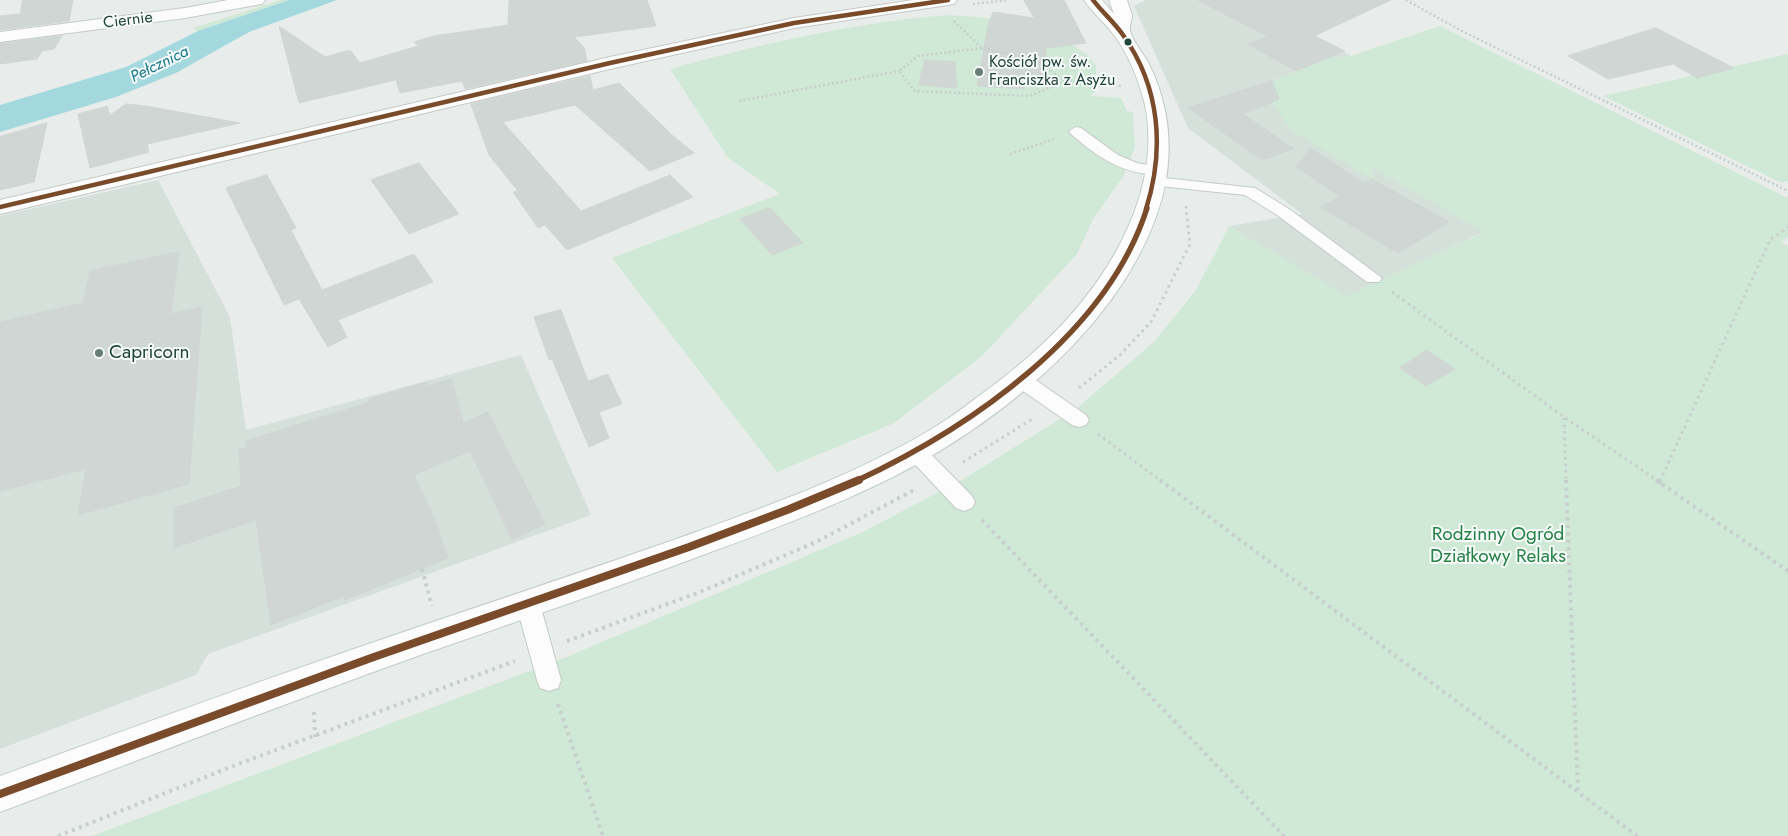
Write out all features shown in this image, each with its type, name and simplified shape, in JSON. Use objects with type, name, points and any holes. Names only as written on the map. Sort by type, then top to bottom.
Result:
[{"type":"main road","name":"Ciernie","points":[[0,37],[185,14],[256,0]]},
{"type":"main road","points":[[0,794],[311,679],[780,514],[841,488],[915,451],[947,433],[1020,380],[1072,333],[1116,275],[1138,234],[1156,176],[1158,128],[1155,106],[1139,63],[1121,31],[1103,16],[1093,0]]},
{"type":"main road","points":[[1118,0],[1123,15],[1121,31]]},
{"type":"main road","points":[[0,207],[537,79],[760,30],[941,1]]},
{"type":"lane","points":[[1076,131],[1111,159],[1156,176],[1249,191],[1283,212],[1373,278]]},
{"type":"lane","points":[[1020,380],[1079,420]]},
{"type":"lane","points":[[915,451],[964,502]]},
{"type":"lane","points":[[528,604],[550,680]]},
{"type":"path","points":[[1406,0],[1460,30],[1788,192]]},
{"type":"path","points":[[941,1],[983,48]]},
{"type":"path","points":[[739,101],[900,71],[918,56],[983,48],[1035,60],[1065,81]]},
{"type":"path","points":[[900,71],[915,91],[1030,96],[1065,81],[1123,86]]},
{"type":"path","points":[[1010,154],[1076,131]]},
{"type":"path","points":[[1659,484],[1770,240],[1788,227]]},
{"type":"path","points":[[1373,278],[1659,484],[1788,570]]},
{"type":"path","points":[[1564,417],[1578,793]]},
{"type":"path","points":[[1079,420],[1636,836]]},
{"type":"path","points":[[964,502],[1284,836]]},
{"type":"path","points":[[550,680],[603,836]]},
{"type":"path","points":[[314,708],[315,737]]},
{"type":"shaded area","points":[[1145,0],[1205,0],[1259,9],[1324,40],[1351,56],[1325,59],[1260,86],[1372,178],[1373,168],[1485,231],[1347,297],[1229,226],[1302,214],[1188,128],[1134,6]]},
{"type":"shaded area","points":[[158,180],[230,317],[246,430],[521,355],[591,515],[208,654],[196,675],[0,749],[0,216]]},
{"type":"green space","points":[[281,0],[289,0],[198,31],[193,28]]},
{"type":"green space","points":[[947,15],[1018,20],[1060,36],[1087,55],[1096,66],[1096,91],[1090,96],[1121,98],[1127,111],[1133,112],[1135,147],[1123,177],[1093,219],[1077,254],[982,356],[894,423],[777,472],[612,258],[780,194],[728,158],[670,69],[738,51],[842,29]]},
{"type":"green space","name":"Rodzinny Ogród Działkowy Relaks","points":[[1440,26],[1788,198],[1788,237],[1781,242],[1788,246],[1788,836],[92,836],[564,658],[863,532],[965,478],[1076,409],[1154,342],[1196,290],[1229,226],[1347,296],[1484,232],[1373,168],[1372,179],[1292,131],[1260,86],[1325,59],[1351,56]]},
{"type":"green space","points":[[1788,54],[1788,181],[1782,183],[1603,96]]},
{"type":"water","name":"Pełcznica","points":[[289,0],[337,0],[249,32],[176,73],[116,97],[0,132],[0,105],[126,67],[198,31]]},
{"type":"building","points":[[23,0],[73,0],[69,21],[0,30],[0,16],[20,14]]},
{"type":"building","points":[[647,0],[656,26],[574,37],[584,47],[587,61],[465,89],[462,81],[400,93],[396,80],[299,103],[279,26],[325,57],[350,50],[360,63],[418,46],[414,42],[434,36],[508,25],[509,1]]},
{"type":"building","points":[[1024,0],[1064,0],[1086,43],[1046,48],[1044,83],[1025,82],[1024,89],[977,86],[988,26],[993,12],[1034,18]]},
{"type":"building","points":[[1198,0],[1391,0],[1314,36],[1345,51],[1296,71],[1248,44],[1268,37]]},
{"type":"building","points":[[1656,28],[1734,68],[1697,78],[1673,64],[1608,79],[1568,56]]},
{"type":"building","points":[[62,36],[54,49],[42,51],[37,59],[0,64],[0,44]]},
{"type":"building","points":[[925,60],[955,62],[957,88],[919,85]]},
{"type":"building","points":[[590,76],[593,90],[619,83],[672,135],[694,153],[650,171],[575,105],[503,122],[581,211],[670,175],[693,197],[567,250],[545,225],[538,228],[513,192],[518,191],[489,155],[471,104]]},
{"type":"building","points":[[1272,81],[1279,99],[1243,114],[1294,149],[1262,160],[1188,108]]},
{"type":"building","points":[[126,104],[240,123],[147,144],[149,152],[90,168],[78,114],[107,106],[110,115]]},
{"type":"building","points":[[47,123],[34,182],[0,190],[0,137]]},
{"type":"building","points":[[1310,148],[1364,183],[1372,179],[1449,222],[1398,253],[1321,207],[1340,197],[1297,167]]},
{"type":"building","points":[[419,163],[459,214],[409,234],[371,180]]},
{"type":"building","points":[[267,175],[296,228],[291,230],[322,290],[414,254],[433,282],[338,320],[347,337],[328,347],[299,299],[284,305],[226,188]]},
{"type":"building","points":[[770,208],[803,243],[772,255],[740,219]]},
{"type":"building","name":"Capricorn","points":[[179,252],[171,314],[202,307],[189,484],[78,515],[86,469],[0,491],[0,322],[83,303],[90,271]]},
{"type":"building","points":[[561,310],[588,381],[608,374],[622,404],[599,412],[609,438],[589,447],[552,359],[549,360],[534,317]]},
{"type":"building","points":[[1427,350],[1455,369],[1426,386],[1400,368]]},
{"type":"building","points":[[452,379],[463,423],[488,412],[545,524],[512,540],[470,451],[414,475],[436,522],[448,558],[345,600],[344,596],[271,625],[256,520],[174,548],[174,508],[241,486],[239,449],[247,447],[246,441],[370,402],[369,399],[426,382],[427,386]]},
{"type":"transit line","points":[[0,207],[610,63],[794,23],[948,0]]},
{"type":"transit line","points":[[0,794],[318,677],[722,535],[852,484],[915,453],[960,425],[1039,362],[1089,310],[1129,249],[1146,211],[1152,192],[1156,172],[1158,132],[1150,91],[1138,59],[1124,36],[1093,0]]},
{"type":"place","name":"Kościół pw. św. Franciszka z Asyżu","points":[[979,72]]},
{"type":"place","name":"Capricorn","points":[[99,353]]}]
